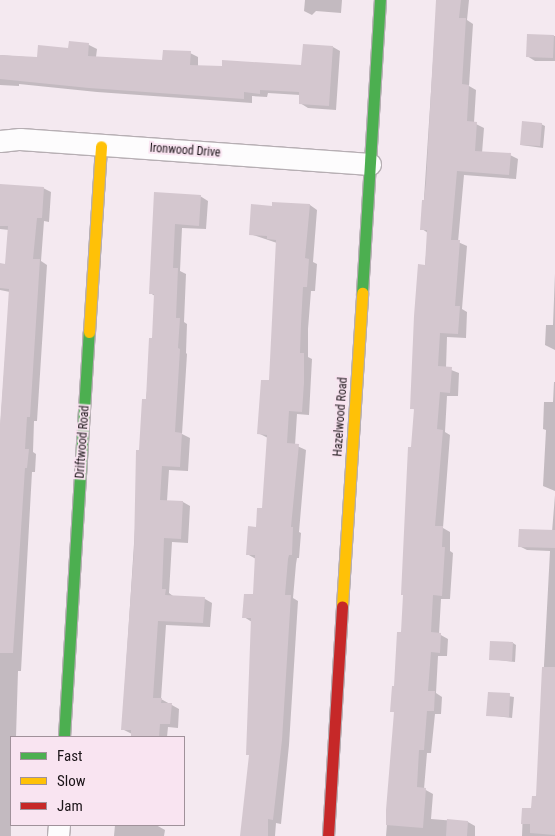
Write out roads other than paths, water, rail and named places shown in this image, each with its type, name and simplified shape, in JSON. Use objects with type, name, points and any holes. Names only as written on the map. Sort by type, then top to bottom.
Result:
[{"type":"street","name":"Hazelwood Road","points":[[328,836],[380,0]]},
{"type":"street","name":"Ironwood Drive","points":[[0,141],[20,140],[370,164]]},
{"type":"street","name":"Driftwood Road","points":[[64,736],[101,146]]}]
